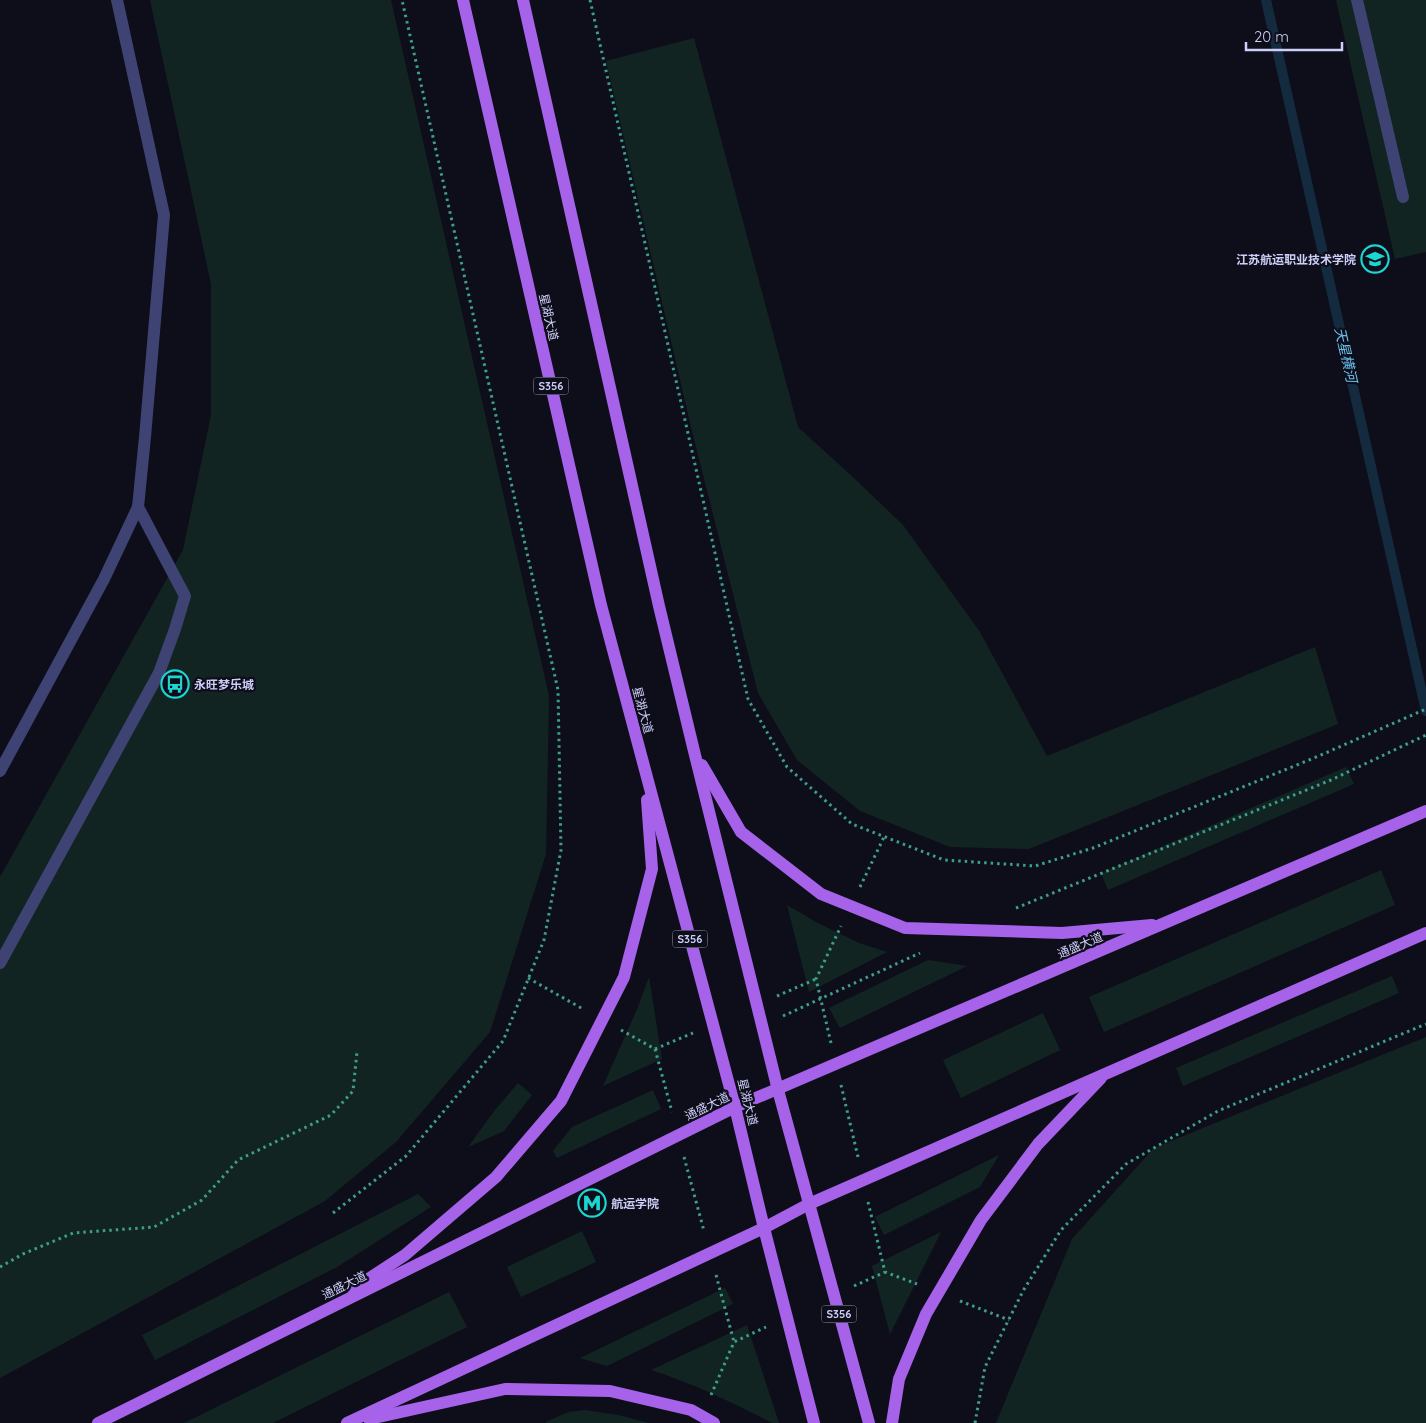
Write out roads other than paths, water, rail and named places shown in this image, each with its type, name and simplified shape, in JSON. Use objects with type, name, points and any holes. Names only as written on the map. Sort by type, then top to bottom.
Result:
[{"type":"main road","name":"星湖大道","points":[[463,0],[601,606],[735,1107],[814,1423]]},
{"type":"main road","name":"S356","points":[[523,0],[657,597],[694,751],[778,1090],[869,1423]]},
{"type":"main road","points":[[694,751],[741,832],[821,894],[905,928],[1062,933],[1165,924]]},
{"type":"main road","points":[[302,1322],[405,1255],[496,1177],[560,1101],[624,977],[652,870],[645,770]]},
{"type":"main road","name":"通盛大道","points":[[98,1423],[735,1107],[1426,811]]},
{"type":"main road","points":[[348,1423],[764,1228],[809,1204],[1426,933]]},
{"type":"main road","points":[[892,1423],[899,1380],[926,1314],[981,1220],[1038,1144],[1106,1074]]},
{"type":"main road","points":[[348,1423],[505,1389],[610,1391],[691,1410],[714,1423]]},
{"type":"street","points":[[0,770],[104,579],[138,507],[164,215],[117,0]]},
{"type":"street","points":[[1357,0],[1403,197]]},
{"type":"street","points":[[0,963],[158,673],[185,596],[138,507]]},
{"type":"waterway","name":"天星横河","points":[[1266,0],[1426,711]]},
{"type":"place","name":"江苏航运职业技术学院","points":[[1375,259]]},
{"type":"place","name":"永旺梦乐城","points":[[175,684]]},
{"type":"place","name":"航运学院","points":[[592,1203]]}]
